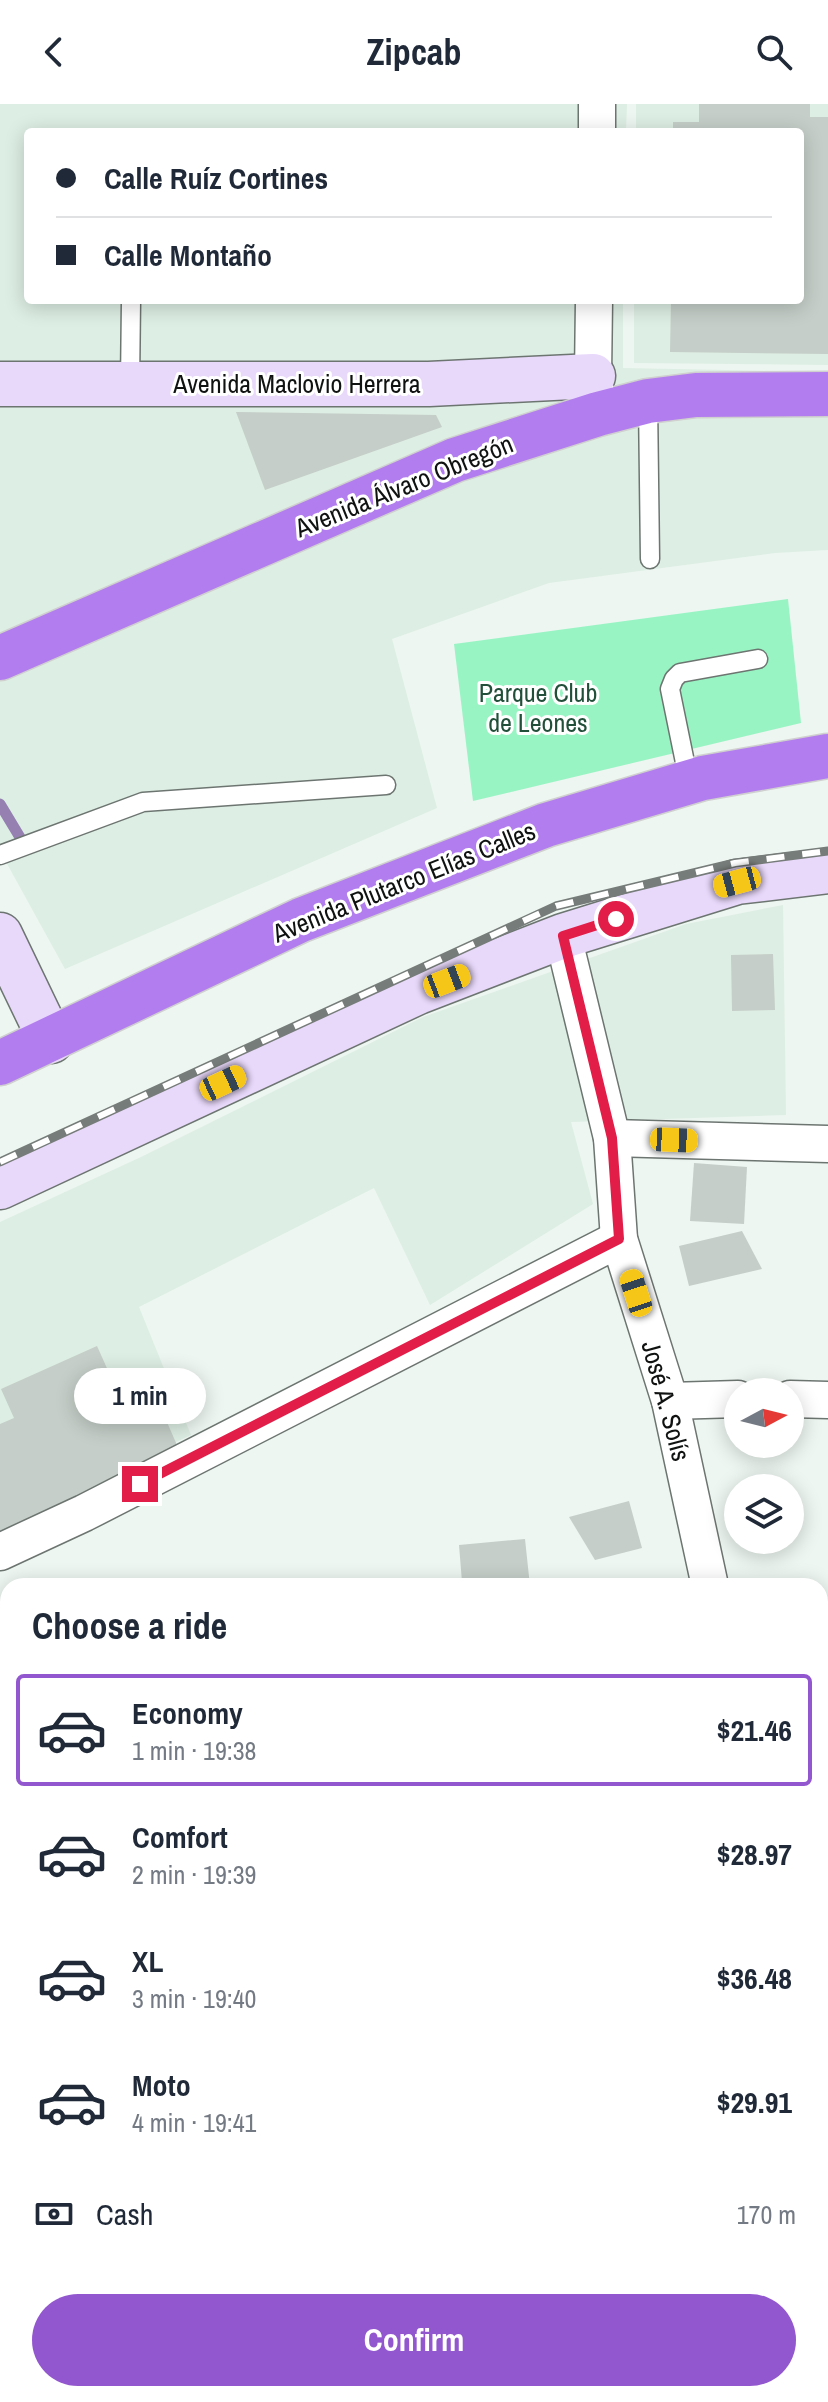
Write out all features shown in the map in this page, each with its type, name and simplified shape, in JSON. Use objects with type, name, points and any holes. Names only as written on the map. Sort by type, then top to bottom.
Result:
[{"type":"highway","name":"Avenida Álvaro Obregón","points":[[0,658],[455,460],[596,395],[648,401],[696,395],[828,394]]},
{"type":"highway","name":"Avenida Plutarco Elías Calles","points":[[0,1063],[301,920],[546,825],[689,782],[828,756]]},
{"type":"street","points":[[597,104],[597,128]]},
{"type":"street","points":[[594,304],[596,395]]},
{"type":"street","name":"Avenida Maclovio Herrera","points":[[0,384],[429,384],[596,395]]},
{"type":"street","points":[[0,1187],[418,992],[563,936],[737,882],[828,871]]},
{"type":"street","points":[[0,935],[51,1041]]},
{"type":"street","name":"José A. Solís","points":[[563,936],[612,1138],[619,1239],[670,1401],[708,1578]]},
{"type":"street","points":[[612,1138],[828,1144]]},
{"type":"street","points":[[0,1552],[84,1513],[619,1239]]},
{"type":"street","points":[[670,1401],[724,1399]]},
{"type":"street","points":[[804,1399],[828,1400]]},
{"type":"lane","points":[[130,384],[131,304]]},
{"type":"lane","points":[[648,401],[650,559]]},
{"type":"lane","points":[[689,782],[670,689],[674,679],[680,673],[758,659]]},
{"type":"lane","points":[[0,855],[143,802],[386,785]]},
{"type":"shaded area","points":[[0,104],[627,104],[626,128],[24,128],[24,304],[623,304],[623,368],[828,372],[828,550],[775,553],[549,583],[392,639],[437,808],[65,969],[0,851]]},
{"type":"shaded area","points":[[636,104],[828,104],[828,365],[634,363],[634,304],[804,304],[804,128],[636,128]]},
{"type":"shaded area","points":[[783,905],[786,1115],[571,1122],[593,1204],[430,1305],[374,1188],[139,1307],[191,1435],[0,1524],[0,1222],[141,1157],[423,1017],[686,924]]},
{"type":"green space","name":"Parque Club de Leones","points":[[788,599],[801,723],[473,801],[454,644]]},
{"type":"building","points":[[699,104],[810,104],[810,117],[828,117],[828,354],[670,352],[671,304],[804,304],[804,128],[673,128],[673,122],[699,122]]},
{"type":"building","points":[[236,412],[436,415],[442,427],[265,490]]},
{"type":"building","points":[[773,954],[775,1010],[732,1011],[731,955]]},
{"type":"building","points":[[694,1163],[747,1167],[744,1224],[690,1221]]},
{"type":"building","points":[[742,1231],[762,1269],[689,1286],[679,1246]]},
{"type":"building","points":[[97,1346],[123,1404],[153,1390],[180,1452],[0,1535],[0,1424],[14,1418],[1,1389]]},
{"type":"building","points":[[629,1501],[642,1548],[595,1560],[569,1517]]},
{"type":"building","points":[[525,1539],[529,1578],[462,1578],[459,1545]]},
{"type":"waterway","points":[[0,804],[21,839]]},
{"type":"railway","points":[[0,1162],[556,906],[735,863],[828,851]]},
{"type":"route","points":[[140,1484],[619,1239],[612,1138],[563,936],[616,919]]}]
